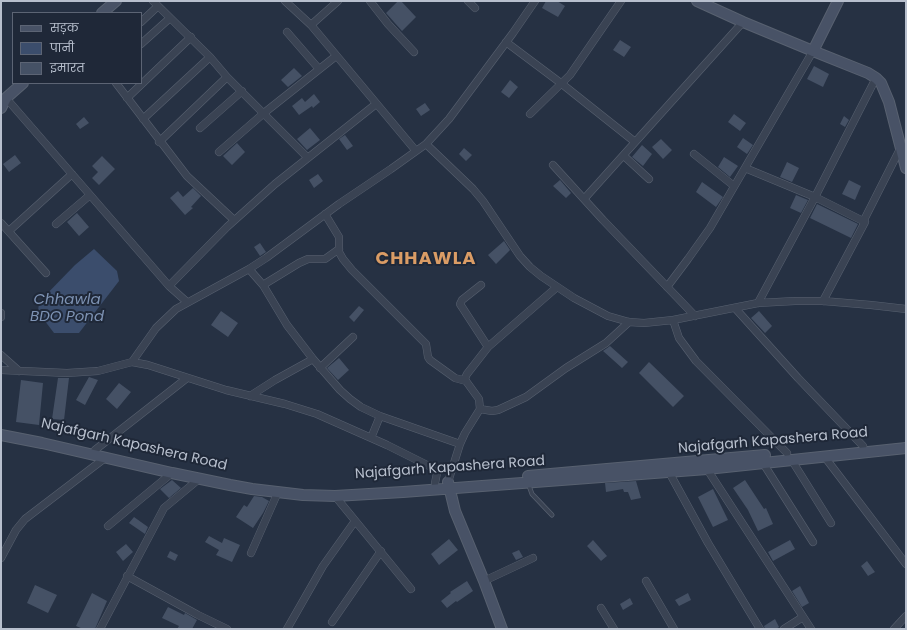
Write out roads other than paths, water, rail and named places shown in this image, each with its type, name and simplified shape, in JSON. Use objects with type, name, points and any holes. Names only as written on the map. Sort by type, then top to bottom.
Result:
[{"type":"main road","points":[[103,12],[116,1]]},
{"type":"main road","points":[[697,1],[742,22],[868,73],[876,78],[885,92],[906,168]]},
{"type":"main road","points":[[813,52],[838,1]]},
{"type":"main road","points":[[1,108],[4,95],[21,84]]},
{"type":"main road","name":"Najafgarh Kapashera Road","points":[[1,430],[230,480],[280,487],[329,490],[385,488],[435,483],[449,485],[789,456],[906,442]]},
{"type":"main road","points":[[1,435],[199,479],[252,489],[303,495],[335,496],[449,485],[528,483],[707,469],[763,463],[789,456],[824,456],[906,448]]},
{"type":"main road","points":[[449,485],[455,511],[502,629]]},
{"type":"street","points":[[284,1],[311,25],[416,151]]},
{"type":"street","points":[[311,25],[338,1]]},
{"type":"street","points":[[370,1],[388,24],[414,52]]},
{"type":"street","points":[[468,1],[476,8]]},
{"type":"street","points":[[132,362],[156,328],[176,309],[249,269],[426,144],[448,119],[535,1]]},
{"type":"street","points":[[530,114],[562,84],[578,64],[621,1]]},
{"type":"street","points":[[142,21],[156,4],[191,37],[227,76],[308,158]]},
{"type":"street","points":[[142,43],[170,18]]},
{"type":"street","points":[[584,199],[624,156],[742,22]]},
{"type":"street","points":[[286,32],[319,69]]},
{"type":"street","points":[[142,84],[191,37]]},
{"type":"street","points":[[506,42],[635,142]]},
{"type":"street","points":[[666,287],[699,245],[813,52]]},
{"type":"street","points":[[219,152],[264,113],[336,56]]},
{"type":"street","points":[[143,119],[210,57]]},
{"type":"street","points":[[159,142],[227,76]]},
{"type":"street","points":[[758,303],[815,197],[876,78]]},
{"type":"street","points":[[117,84],[159,142],[191,181],[234,220]]},
{"type":"street","points":[[127,98],[142,84]]},
{"type":"street","points":[[200,128],[242,91]]},
{"type":"street","points":[[4,95],[169,286],[187,302]]},
{"type":"street","points":[[169,286],[234,220],[275,184],[376,104]]},
{"type":"street","points":[[426,144],[473,189],[483,201],[520,256],[541,276],[591,308],[608,316],[628,322],[644,324],[695,316],[758,303],[795,301],[823,301],[906,309]]},
{"type":"street","points":[[823,301],[865,224],[864,220],[901,147]]},
{"type":"street","points":[[694,154],[734,186]]},
{"type":"street","points":[[624,156],[649,179]]},
{"type":"street","points":[[553,165],[666,287],[695,316]]},
{"type":"street","points":[[745,168],[780,184],[815,197],[864,220]]},
{"type":"street","points":[[9,231],[72,174]]},
{"type":"street","points":[[56,224],[90,195]]},
{"type":"street","points":[[325,214],[339,237],[339,249],[343,259],[362,281],[426,344],[428,347],[428,357],[430,360],[455,378],[466,381]]},
{"type":"street","points":[[1,223],[46,273]]},
{"type":"street","points":[[263,285],[299,263],[308,259],[325,259],[339,249]]},
{"type":"street","points":[[249,269],[263,285],[287,325],[313,359],[340,390],[350,399],[361,407],[380,416],[460,444]]},
{"type":"street","points":[[482,285],[462,300],[460,304],[488,347]]},
{"type":"street","points":[[449,485],[460,444],[480,409],[479,399],[466,381],[465,378],[467,374],[488,347],[557,287]]},
{"type":"street","points":[[735,308],[798,378],[863,446]]},
{"type":"street","points":[[673,320],[679,338],[696,361],[789,456],[831,523]]},
{"type":"street","points":[[480,409],[492,411],[498,410],[526,397],[566,368],[606,343],[628,322]]},
{"type":"street","points":[[320,368],[353,337]]},
{"type":"street","points":[[1,355],[19,371]]},
{"type":"street","points":[[250,396],[313,359]]},
{"type":"street","points":[[1,370],[48,373],[83,372],[98,371],[132,362],[148,365],[250,396],[300,408],[371,438],[435,469],[437,471],[435,483]]},
{"type":"street","points":[[95,450],[187,378]]},
{"type":"street","points":[[371,438],[380,416]]},
{"type":"street","points":[[824,456],[906,564]]},
{"type":"street","points":[[1,558],[16,530],[25,519],[106,458]]},
{"type":"street","points":[[763,463],[813,542]]},
{"type":"street","points":[[707,469],[811,629]]},
{"type":"street","points":[[669,472],[708,543],[760,629]]},
{"type":"street","points":[[108,526],[172,473]]},
{"type":"street","points":[[100,629],[164,508],[199,479]]},
{"type":"street","points":[[251,553],[278,492]]},
{"type":"street","points":[[335,496],[411,589]]},
{"type":"street","points":[[287,629],[324,566],[355,521]]},
{"type":"street","points":[[332,622],[381,551]]},
{"type":"street","points":[[484,581],[533,558]]},
{"type":"street","points":[[127,576],[227,629]]},
{"type":"street","points":[[646,582],[674,629]]},
{"type":"street","points":[[601,608],[614,629]]},
{"type":"street","points":[[896,628],[906,616]]},
{"type":"street","points":[[784,629],[802,617]]},
{"type":"lane","points":[[528,483],[532,494],[552,515]]},
{"type":"water","name":"Chhawla BDO Pond","points":[[94,249],[117,271],[119,281],[79,333],[54,333],[38,312],[39,302],[75,265]]},
{"type":"district","name":"CHHAWLA","points":[[426,259]]}]
